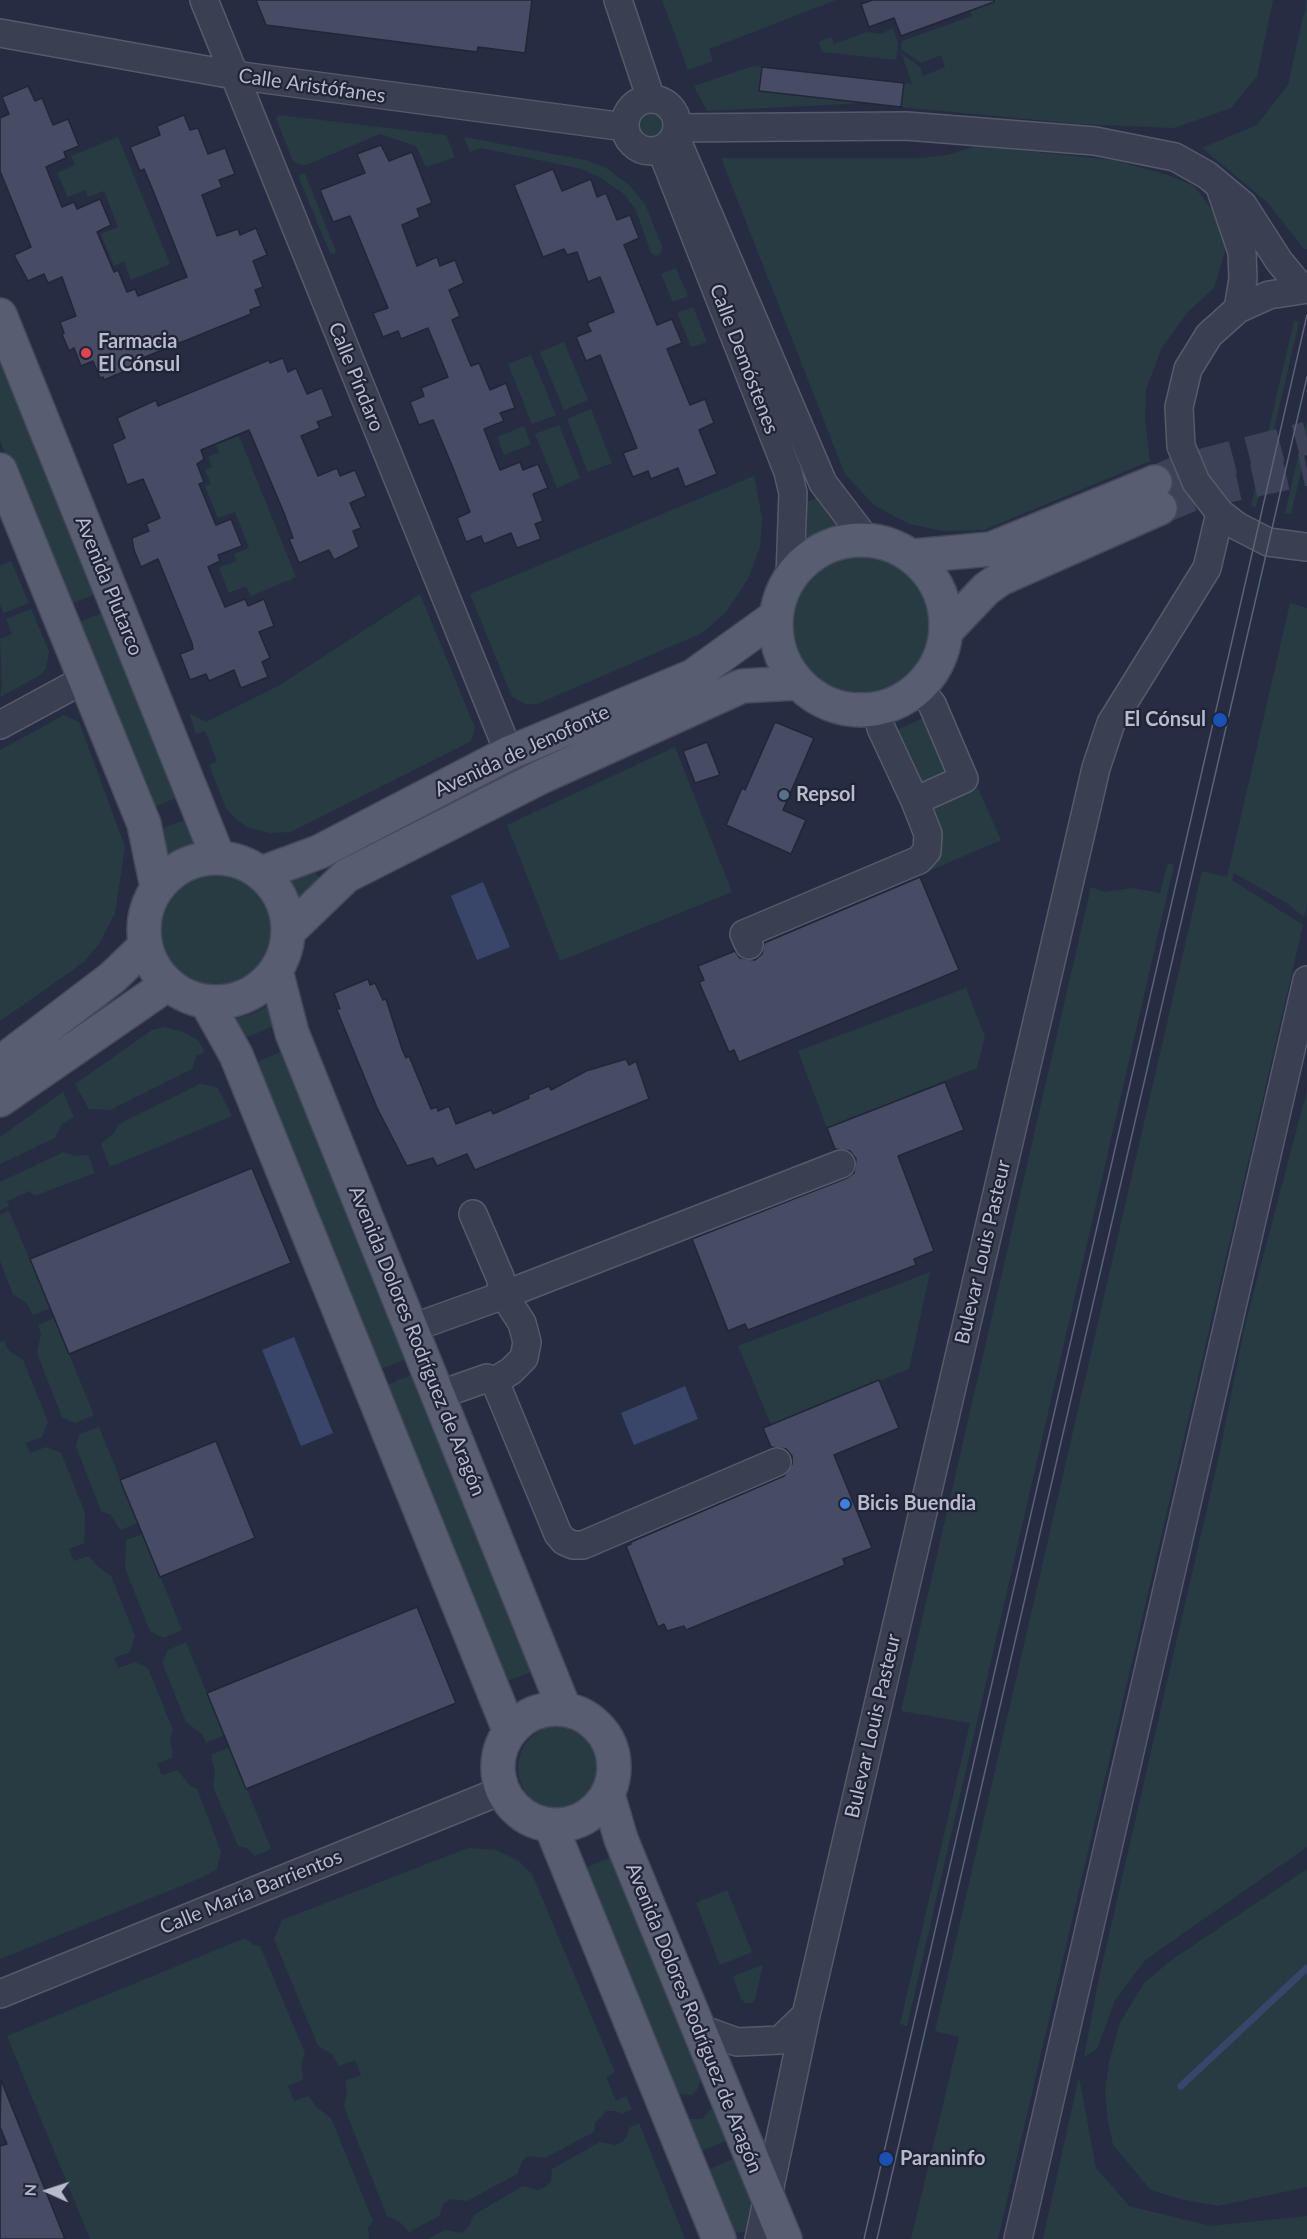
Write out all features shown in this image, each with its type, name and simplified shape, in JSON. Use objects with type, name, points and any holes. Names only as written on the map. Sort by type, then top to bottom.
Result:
[{"type":"main road","name":"Avenida Plutarco","points":[[0,315],[218,857]]},
{"type":"main road","points":[[0,470],[144,825],[157,887]]},
{"type":"main road","points":[[914,556],[991,549],[1158,495],[1000,579],[986,589],[948,629]]},
{"type":"main road","points":[[866,538],[891,543],[914,556],[939,588],[948,629],[939,662],[919,689],[890,707],[856,711],[824,703],[797,682],[779,652],[775,617],[790,576],[810,555],[836,542],[866,538]]},
{"type":"main road","name":"Avenida de Jenofonte","points":[[262,873],[319,852],[509,753],[693,676],[775,617]]},
{"type":"main road","name":"Avenida de Jenofonte","points":[[289,931],[346,876],[543,776],[742,686],[797,682]]},
{"type":"main road","points":[[218,857],[237,860],[262,873],[281,898],[289,931],[288,944],[276,971],[259,989],[234,1001],[207,1005],[186,999],[154,968],[145,946],[145,916],[157,887],[168,875],[192,861],[218,857]]},
{"type":"main road","points":[[0,1063],[113,977],[145,946]]},
{"type":"main road","name":"Avenida Dolores Rodríguez de Aragón","points":[[276,971],[292,1033],[564,1708]]},
{"type":"main road","points":[[0,1100],[168,984]]},
{"type":"main road","points":[[207,1005],[236,1055],[510,1732]]},
{"type":"main road","points":[[564,1708],[582,1715],[599,1727],[612,1748],[615,1770],[608,1795],[595,1812],[572,1824],[551,1826],[530,1819],[512,1806],[503,1790],[498,1764],[501,1750],[516,1725],[537,1712],[564,1708]]},
{"type":"main road","name":"Avenida Dolores Rodríguez de Aragón","points":[[608,1795],[621,1839],[696,2027],[785,2239]]},
{"type":"main road","points":[[551,1826],[719,2239]]},
{"type":"street","name":"Calle Píndaro","points":[[204,0],[509,753]]},
{"type":"street","points":[[618,0],[651,99]]},
{"type":"street","name":"Calle Aristófanes","points":[[0,33],[234,75],[626,127]]},
{"type":"street","points":[[671,138],[676,119],[667,105],[651,99],[632,107],[626,127],[634,144],[642,149],[671,138],[906,126],[1095,141],[1175,157],[1208,175],[1243,205],[1279,261],[1305,289]]},
{"type":"street","name":"Calle Demóstenes","points":[[671,138],[823,483],[866,538]]},
{"type":"street","name":"Calle Demóstenes","points":[[671,138],[788,472],[793,493],[790,576]]},
{"type":"street","points":[[1220,186],[1242,252],[1243,279],[1238,309]]},
{"type":"street","points":[[1305,289],[1269,295],[1238,309],[1209,335],[1188,369],[1179,407],[1181,446],[1196,482],[1220,513],[1236,526],[1269,542],[1307,547]]},
{"type":"street","name":"Bulevar Louis Pasteur","points":[[759,2239],[806,2015],[1096,768],[1111,723],[1207,568],[1220,513]]},
{"type":"street","points":[[0,725],[85,680]]},
{"type":"street","points":[[915,801],[964,779],[932,704],[919,689]]},
{"type":"street","points":[[749,945],[744,934],[919,860],[927,851],[928,834],[881,728],[876,709]]},
{"type":"street","points":[[1018,2239],[1307,980]]},
{"type":"street","points":[[412,1328],[504,1295],[588,1249],[841,1164]]},
{"type":"street","points":[[473,1214],[500,1277],[504,1295],[522,1323],[527,1342],[524,1358],[511,1371],[493,1382]]},
{"type":"street","points":[[439,1395],[487,1378],[496,1384],[558,1534],[573,1545],[583,1545],[777,1462]]},
{"type":"street","name":"Calle María Barrientos","points":[[0,1994],[503,1790]]},
{"type":"street","points":[[696,2027],[736,2042],[780,2040],[806,2015]]},
{"type":"shaded area","points":[[662,0],[836,0],[709,49],[713,61],[688,70]]},
{"type":"shaded area","points":[[966,0],[1273,0],[1257,76],[1231,108],[1174,128],[1079,124],[901,107],[904,83],[912,84],[902,54],[920,67],[923,76],[945,67],[941,55],[921,63],[901,49],[902,41],[972,16]]},
{"type":"shaded area","points":[[1307,0],[1307,249],[1304,249],[1267,202],[1202,148],[1257,125],[1288,85]]},
{"type":"shaded area","points":[[893,28],[898,43],[896,60],[822,52],[819,42],[831,37],[834,44],[867,32],[881,34]]},
{"type":"shaded area","points":[[753,66],[762,67],[760,91],[865,103],[707,111],[694,86]]},
{"type":"shaded area","points":[[651,112],[660,116],[664,125],[660,134],[651,138],[642,134],[638,125],[642,116]]},
{"type":"shaded area","points":[[279,115],[446,135],[455,157],[426,167],[416,146],[380,134],[306,165],[297,164],[292,159],[276,118]]},
{"type":"shaded area","points":[[118,137],[170,264],[131,280],[124,262],[114,266],[101,234],[118,227],[104,191],[88,197],[85,190],[68,197],[57,173],[75,165],[71,156]]},
{"type":"shaded area","points":[[464,137],[585,160],[606,168],[629,185],[645,204],[662,246],[661,253],[656,256],[651,253],[636,210],[623,193],[601,178],[582,169],[481,148],[470,152]]},
{"type":"shaded area","points":[[976,146],[1113,160],[1168,175],[1194,186],[1215,214],[1226,247],[1214,288],[1188,312],[1162,347],[1146,389],[1145,420],[1150,461],[984,530],[944,531],[909,524],[874,505],[845,474],[721,158],[921,158],[948,155]]},
{"type":"shaded area","points":[[300,174],[305,174],[336,251],[334,254],[330,253],[299,178]]},
{"type":"shaded area","points":[[676,268],[688,296],[673,302],[661,274]]},
{"type":"shaded area","points":[[693,307],[707,342],[691,347],[677,313]]},
{"type":"shaded area","points":[[1294,321],[1299,322],[1256,507],[1251,506]]},
{"type":"shaded area","points":[[564,342],[588,400],[564,410],[540,352]]},
{"type":"shaded area","points":[[0,354],[98,593],[68,605],[0,441]]},
{"type":"shaded area","points":[[531,355],[556,415],[532,424],[508,364]]},
{"type":"shaded area","points":[[591,409],[612,463],[588,472],[567,419]]},
{"type":"shaded area","points":[[1307,419],[1307,446],[1291,514],[1285,513]]},
{"type":"shaded area","points":[[559,425],[580,478],[557,488],[535,434]]},
{"type":"shaded area","points":[[524,426],[531,444],[504,455],[497,437]]},
{"type":"shaded area","points":[[239,436],[296,577],[251,596],[246,586],[229,593],[219,568],[236,561],[234,554],[249,548],[235,512],[218,518],[205,486],[211,484],[205,470],[212,467],[208,457],[219,452],[216,445]]},
{"type":"shaded area","points":[[754,476],[762,518],[760,547],[748,579],[726,612],[702,633],[537,704],[526,704],[512,697],[470,594]]},
{"type":"shaded area","points":[[817,498],[842,526],[807,537],[807,502]]},
{"type":"shaded area","points":[[860,555],[887,560],[910,576],[926,599],[931,626],[926,653],[910,676],[887,692],[860,697],[833,692],[810,676],[794,653],[789,626],[794,599],[810,576],[833,560]]},
{"type":"shaded area","points":[[11,561],[29,603],[4,613],[0,605],[0,566]]},
{"type":"shaded area","points":[[420,594],[475,728],[471,741],[291,832],[270,833],[249,828],[238,821],[226,808],[209,765],[217,761],[205,731],[196,734],[189,713],[206,722],[280,685]]},
{"type":"shaded area","points":[[1290,603],[1307,608],[1307,904],[1304,917],[1288,904],[1234,873],[1232,880],[1303,925],[998,2239],[911,2239],[959,2037],[935,2031],[1202,871],[1227,877]]},
{"type":"shaded area","points":[[31,609],[49,651],[46,669],[40,675],[0,697],[2,685],[0,639],[12,634],[6,619]]},
{"type":"shaded area","points":[[105,612],[181,796],[151,808],[75,624]]},
{"type":"shaded area","points":[[64,715],[79,722],[125,847],[115,913],[99,944],[84,962],[0,1021],[0,750]]},
{"type":"shaded area","points":[[928,716],[954,772],[918,789],[892,732]]},
{"type":"shaded area","points":[[675,747],[732,892],[560,961],[507,825]]},
{"type":"shaded area","points":[[978,788],[1001,840],[924,873],[934,865],[941,847],[927,811]]},
{"type":"shaded area","points":[[191,818],[203,843],[182,850],[163,861],[158,830]]},
{"type":"shaded area","points":[[1168,863],[1174,865],[907,2026],[900,2024],[970,1723],[901,1711],[1091,887],[1105,892],[1133,888],[1160,893]]},
{"type":"shaded area","points":[[313,869],[321,881],[302,902],[288,876]]},
{"type":"shaded area","points":[[219,871],[242,876],[262,889],[275,909],[280,932],[275,955],[262,975],[242,988],[219,993],[196,988],[176,975],[163,955],[158,932],[163,909],[176,889],[196,876]]},
{"type":"shaded area","points":[[966,988],[985,1037],[977,1068],[827,1128],[798,1051]]},
{"type":"shaded area","points":[[274,1002],[276,1025],[245,1038],[234,1019],[255,1013]]},
{"type":"shaded area","points":[[164,1027],[183,1032],[198,1040],[205,1052],[196,1056],[192,1069],[110,1110],[89,1109],[75,1084],[152,1030]]},
{"type":"shaded area","points":[[285,1050],[409,1358],[378,1370],[255,1063]]},
{"type":"shaded area","points":[[200,1084],[217,1087],[232,1116],[110,1167],[101,1144],[114,1133],[119,1124]]},
{"type":"shaded area","points":[[1307,1090],[1307,1847],[1145,1960],[1115,2000],[1097,2049],[1084,2057],[1099,1978],[1219,1456],[1245,1325]]},
{"type":"shaded area","points":[[63,1092],[74,1117],[61,1125],[55,1138],[0,1164],[0,1137]]},
{"type":"shaded area","points":[[64,1152],[74,1156],[88,1155],[95,1173],[34,1196],[30,1191],[7,1201],[9,1206],[0,1210],[0,1182]]},
{"type":"shaded area","points":[[9,1211],[50,1308],[33,1315],[27,1304],[13,1294],[0,1261],[0,1215]]},
{"type":"shaded area","points":[[930,1272],[909,1369],[771,1424],[738,1346]]},
{"type":"shaded area","points":[[54,1318],[94,1415],[75,1423],[62,1417],[37,1353],[41,1334],[38,1325]]},
{"type":"shaded area","points":[[4,1341],[9,1351],[23,1360],[48,1422],[42,1437],[26,1443],[30,1453],[46,1447],[61,1453],[85,1513],[84,1543],[69,1549],[74,1561],[89,1556],[96,1565],[111,1576],[135,1636],[130,1652],[114,1658],[118,1668],[135,1662],[148,1668],[173,1730],[170,1740],[173,1757],[157,1764],[162,1775],[178,1770],[189,1785],[197,1789],[221,1852],[217,1869],[203,1877],[0,1959],[0,1342]]},
{"type":"shaded area","points":[[416,1373],[536,1670],[505,1682],[385,1386]]},
{"type":"shaded area","points":[[99,1427],[138,1523],[120,1530],[111,1515],[101,1511],[76,1446],[79,1434]]},
{"type":"shaded area","points":[[143,1534],[182,1630],[163,1638],[150,1631],[125,1568],[126,1540]]},
{"type":"shaded area","points":[[186,1642],[224,1735],[206,1743],[202,1734],[186,1722],[162,1662],[168,1650]]},
{"type":"shaded area","points":[[561,1725],[578,1728],[592,1737],[601,1751],[604,1768],[601,1785],[592,1799],[578,1808],[561,1811],[544,1808],[530,1799],[521,1785],[518,1768],[521,1751],[530,1737],[544,1728]]},
{"type":"shaded area","points":[[230,1747],[271,1849],[255,1856],[247,1848],[238,1846],[213,1786],[215,1772],[211,1755]]},
{"type":"shaded area","points":[[468,1848],[496,1850],[519,1861],[532,1874],[615,2072],[606,2077],[616,2101],[626,2096],[632,2109],[622,2114],[606,2111],[595,2123],[594,2132],[545,2158],[529,2156],[522,2161],[517,2174],[467,2201],[451,2199],[444,2203],[439,2216],[409,2232],[401,2223],[387,2216],[344,2107],[347,2090],[345,2081],[361,2075],[355,2060],[339,2066],[332,2054],[318,2046],[274,1939],[282,1920]]},
{"type":"shaded area","points":[[613,1856],[702,2076],[697,2090],[692,2095],[676,2094],[581,1870]]},
{"type":"shaded area","points":[[1307,1869],[1307,2187],[1218,2206],[1180,2199],[1151,2190],[1113,2145],[1108,2120],[1105,2092],[1109,2062],[1120,2023],[1144,1983],[1173,1959]]},
{"type":"shaded area","points":[[727,1890],[752,1952],[720,1965],[696,1903]]},
{"type":"shaded area","points":[[245,1938],[254,1945],[260,1946],[305,2053],[301,2063],[303,2080],[288,2086],[294,2101],[309,2096],[316,2107],[331,2118],[373,2221],[368,2227],[369,2239],[90,2239],[7,2036]]},
{"type":"shaded area","points":[[763,1965],[755,1999],[752,2003],[745,2003],[741,1999],[733,1976]]},
{"type":"shaded area","points":[[1079,2077],[1096,2168],[1129,2206],[1210,2226],[1307,2216],[1307,2239],[1043,2239]]},
{"type":"shaded area","points":[[714,2106],[728,2140],[697,2153],[683,2119],[702,2119]]},
{"type":"shaded area","points":[[639,2123],[685,2239],[428,2239],[445,2230],[460,2233],[467,2229],[474,2215],[523,2186],[538,2190],[545,2187],[551,2181],[552,2169],[600,2142],[615,2145],[622,2142],[629,2128]]},
{"type":"shaded area","points":[[735,2158],[753,2201],[746,2231],[738,2233],[732,2231],[705,2171]]},
{"type":"water","points":[[483,882],[510,947],[477,960],[451,896]]},
{"type":"water","points":[[294,1337],[333,1433],[301,1446],[262,1350]]},
{"type":"water","points":[[685,1386],[698,1419],[634,1445],[621,1413]]},
{"type":"building","points":[[256,0],[532,0],[525,53],[478,47],[477,52],[266,25]]},
{"type":"building","points":[[873,0],[994,0],[994,2],[901,36],[894,18],[869,27],[861,4]]},
{"type":"building","points":[[762,67],[904,83],[901,107],[759,91]]},
{"type":"building","points":[[28,86],[35,101],[42,98],[53,125],[68,119],[79,146],[64,152],[66,158],[46,167],[62,207],[74,202],[77,209],[100,199],[111,225],[97,232],[114,272],[118,270],[127,292],[135,289],[138,296],[187,277],[144,169],[140,171],[130,147],[160,135],[157,126],[184,115],[190,130],[198,128],[208,154],[225,148],[235,174],[219,180],[222,187],[202,195],[217,236],[238,229],[240,235],[256,228],[267,255],[253,261],[263,287],[255,290],[261,306],[250,310],[251,314],[140,359],[142,364],[104,380],[103,377],[100,378],[93,361],[81,366],[74,348],[69,351],[62,334],[64,333],[60,322],[76,316],[62,277],[48,283],[44,274],[28,281],[14,255],[31,247],[0,171],[0,118],[9,114],[2,97]]},
{"type":"building","points":[[381,145],[389,161],[412,152],[432,203],[417,209],[420,217],[402,225],[417,266],[437,257],[440,266],[455,260],[464,283],[449,290],[460,316],[452,320],[471,366],[479,363],[490,390],[506,383],[515,408],[500,413],[504,421],[484,429],[500,470],[520,462],[523,470],[538,464],[548,488],[533,494],[543,521],[535,524],[541,539],[517,548],[511,533],[484,544],[481,536],[466,542],[457,518],[470,512],[453,468],[433,420],[419,425],[410,402],[424,396],[421,388],[448,377],[428,328],[401,339],[398,331],[383,337],[373,313],[388,308],[350,216],[333,222],[320,190],[365,173],[357,154]]},
{"type":"building","points":[[553,169],[562,191],[591,179],[597,197],[606,193],[617,220],[630,215],[639,238],[624,245],[657,325],[672,319],[682,343],[667,349],[690,405],[705,399],[714,423],[699,430],[717,474],[685,487],[678,468],[651,479],[648,471],[633,477],[623,453],[637,448],[600,355],[586,361],[576,337],[591,331],[587,323],[614,312],[600,277],[588,282],[577,252],[567,255],[564,249],[543,257],[514,185]]},
{"type":"building","points":[[283,358],[288,372],[296,368],[307,394],[322,388],[333,416],[317,422],[320,428],[301,436],[318,476],[337,468],[340,476],[355,470],[366,496],[350,503],[361,528],[353,531],[359,547],[334,560],[329,550],[299,563],[289,539],[293,538],[284,513],[249,430],[201,450],[204,459],[197,464],[204,482],[199,484],[216,525],[231,519],[242,546],[218,555],[220,561],[208,567],[225,607],[245,599],[248,606],[264,599],[274,626],[259,632],[270,658],[262,662],[268,677],[241,688],[234,670],[209,681],[206,674],[190,680],[180,654],[193,649],[192,643],[158,559],[141,567],[134,550],[132,538],[149,531],[146,524],[160,518],[143,479],[127,485],[112,444],[125,438],[117,418],[156,400],[158,406],[269,360],[270,363]]},
{"type":"building","points":[[775,722],[814,738],[783,810],[806,820],[791,854],[726,825],[742,788],[745,790]]},
{"type":"building","points":[[707,742],[720,775],[695,783],[683,751]]},
{"type":"building","points":[[920,877],[959,970],[739,1062],[734,1050],[729,1052],[699,982],[704,980],[698,966],[735,951],[740,958],[755,960],[762,954],[764,943]]},
{"type":"building","points":[[368,979],[370,985],[375,983],[383,1000],[386,999],[402,1049],[406,1058],[409,1056],[431,1109],[437,1107],[438,1111],[449,1106],[456,1124],[491,1110],[493,1114],[549,1086],[551,1090],[586,1071],[626,1059],[629,1065],[636,1061],[649,1099],[475,1170],[467,1154],[437,1166],[433,1158],[407,1166],[377,1108],[336,1008],[340,1009],[334,993]]},
{"type":"building","points":[[945,1082],[964,1130],[898,1156],[934,1251],[914,1259],[916,1265],[748,1330],[745,1324],[728,1331],[692,1239],[847,1178],[854,1173],[856,1159],[850,1151],[835,1149],[827,1128]]},
{"type":"building","points":[[252,1168],[291,1263],[69,1354],[30,1259]]},
{"type":"building","points":[[879,1380],[899,1428],[834,1455],[872,1548],[843,1559],[845,1565],[686,1630],[684,1626],[667,1631],[664,1624],[658,1627],[626,1546],[784,1476],[792,1464],[792,1456],[786,1449],[771,1447],[763,1428]]},
{"type":"building","points":[[216,1441],[255,1538],[160,1577],[120,1480]]},
{"type":"building","points":[[417,1607],[456,1703],[246,1789],[207,1693]]},
{"type":"building","points":[[1,2080],[65,2239],[0,2239],[0,2146],[7,2144],[0,2127]]},
{"type":"waterway","points":[[1181,2086],[1307,1968]]},
{"type":"tunnel","points":[[1155,482],[1184,470],[1307,438]]},
{"type":"tunnel","points":[[1160,508],[1196,493],[1307,469]]},
{"type":"tram line","points":[[864,2239],[1307,315]]},
{"type":"tram line","points":[[877,2239],[1307,377]]},
{"type":"place","name":"Farmacia El Cónsul","points":[[86,353]]},
{"type":"place","name":"El Cónsul","points":[[1220,720]]},
{"type":"place","name":"Repsol","points":[[784,795]]},
{"type":"place","name":"Bicis Buendia","points":[[845,1504]]},
{"type":"place","name":"Paraninfo","points":[[886,2159]]}]
